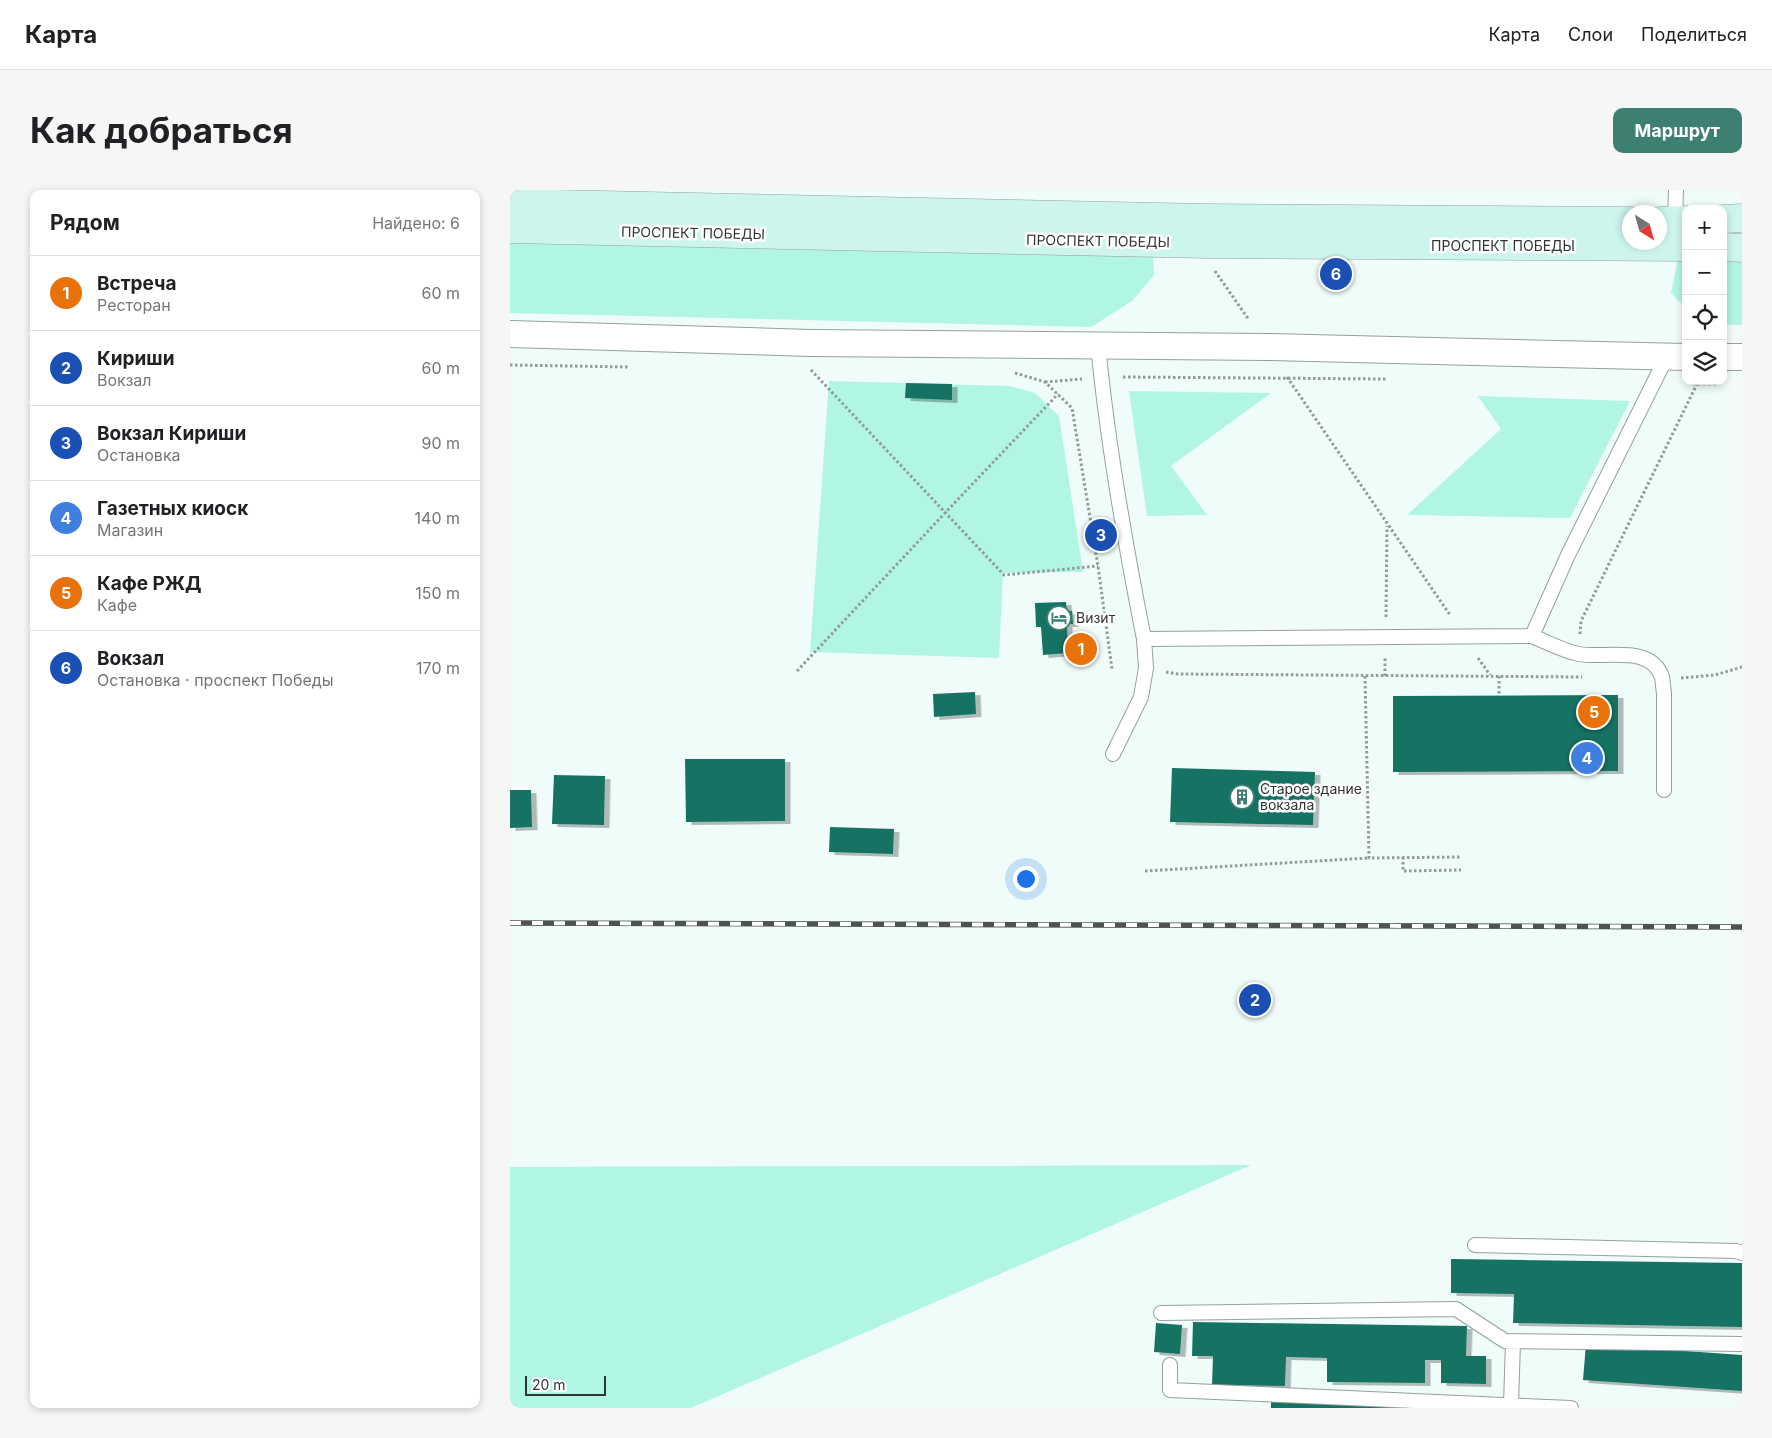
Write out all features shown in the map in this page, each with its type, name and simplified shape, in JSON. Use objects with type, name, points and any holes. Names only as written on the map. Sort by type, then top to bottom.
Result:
[{"type":"main road","name":"ПРОСПЕКТ ПОБЕДЫ","points":[[510,203],[1196,218],[1622,221]]},
{"type":"main road","points":[[1727,219],[1742,218]]},
{"type":"main road","name":"ПРОСПЕКТ ПОБЕДЫ","points":[[510,229],[1206,244],[1682,247]]},
{"type":"main road","points":[[1727,248],[1742,248]]},
{"type":"street","points":[[510,334],[811,343],[1098,344],[1676,357]]},
{"type":"street","points":[[1727,357],[1742,358]]},
{"type":"lane","points":[[1673,221],[1676,190]]},
{"type":"lane","points":[[1098,344],[1101,377],[1129,562],[1144,640],[1146,668],[1141,696],[1113,754]]},
{"type":"lane","points":[[1532,636],[1568,555],[1654,383],[1676,357]]},
{"type":"lane","points":[[1144,640],[1532,636],[1579,654],[1639,656],[1653,664],[1662,678],[1664,692],[1664,790]]},
{"type":"lane","points":[[1476,1245],[1736,1251],[1742,1253]]},
{"type":"lane","points":[[1161,1313],[1456,1309],[1505,1341],[1742,1344]]},
{"type":"lane","points":[[1511,1405],[1513,1341]]},
{"type":"lane","points":[[1170,1366],[1170,1390],[1571,1408]]},
{"type":"path","points":[[1211,266],[1251,323]]},
{"type":"path","points":[[510,364],[633,367]]},
{"type":"path","points":[[820,370],[810,369],[1004,575],[1098,566]]},
{"type":"path","points":[[1012,372],[1045,382],[1074,380]]},
{"type":"path","points":[[1117,377],[1386,379]]},
{"type":"path","points":[[1045,382],[1072,408],[1098,566],[1112,669]]},
{"type":"path","points":[[1579,677],[1581,621],[1697,384],[1654,383]]},
{"type":"path","points":[[1292,385],[1490,676]]},
{"type":"path","points":[[797,671],[1058,394]]},
{"type":"path","points":[[1385,676],[1387,525]]},
{"type":"path","points":[[1662,678],[1715,675],[1742,667]]},
{"type":"path","points":[[1146,668],[1178,674],[1588,677]]},
{"type":"path","points":[[1365,676],[1369,858]]},
{"type":"path","points":[[1498,676],[1499,696]]},
{"type":"path","points":[[1403,857],[1403,871],[1461,870]]},
{"type":"path","points":[[1145,871],[1369,858],[1461,857]]},
{"type":"green space","points":[[510,243],[1153,251],[1154,275],[1132,301],[1091,327],[510,313]]},
{"type":"green space","points":[[1679,253],[1682,253],[1682,304],[1671,293]]},
{"type":"green space","points":[[1727,255],[1742,256],[1742,325],[1727,325]]},
{"type":"green space","points":[[829,381],[1010,386],[1035,393],[1059,416],[1083,572],[1003,573],[999,658],[810,652]]},
{"type":"green space","points":[[1129,391],[1271,393],[1171,466],[1207,515],[1147,516]]},
{"type":"green space","points":[[1478,396],[1630,401],[1570,518],[1407,515],[1501,429]]},
{"type":"green space","points":[[1251,1165],[691,1408],[510,1408],[510,1167]]},
{"type":"building","points":[[906,383],[952,384],[952,400],[905,398]]},
{"type":"building","points":[[1066,602],[1067,611],[1072,611],[1073,624],[1067,624],[1068,653],[1043,655],[1041,627],[1036,627],[1035,603]]},
{"type":"building","points":[[1085,641],[1086,656],[1077,657],[1077,642]]},
{"type":"building","points":[[975,692],[976,714],[934,717],[933,694]]},
{"type":"building","points":[[1618,695],[1618,771],[1393,772],[1393,696]]},
{"type":"building","points":[[685,759],[785,759],[785,821],[686,822]]},
{"type":"building","name":"Старое здание вокзала","points":[[1172,768],[1315,772],[1313,825],[1170,822]]},
{"type":"building","points":[[554,775],[605,776],[604,825],[552,824]]},
{"type":"building","points":[[510,790],[531,790],[532,827],[510,828]]},
{"type":"building","points":[[830,827],[894,829],[893,854],[829,852]]},
{"type":"building","points":[[1451,1259],[1742,1263],[1742,1327],[1513,1323],[1514,1294],[1451,1293]]},
{"type":"building","points":[[1193,1322],[1467,1326],[1466,1356],[1486,1356],[1486,1384],[1441,1383],[1441,1360],[1425,1360],[1425,1383],[1327,1382],[1327,1358],[1286,1357],[1285,1386],[1212,1385],[1213,1356],[1192,1356]]},
{"type":"building","points":[[1156,1323],[1182,1325],[1180,1354],[1154,1352]]},
{"type":"building","points":[[1586,1344],[1742,1355],[1742,1391],[1583,1380]]},
{"type":"building","points":[[1271,1402],[1401,1402],[1464,1408],[1271,1408]]},
{"type":"railway","points":[[510,923],[1742,927]]},
{"type":"place","name":"Вокзал","points":[[1336,274]]},
{"type":"place","name":"Вокзал Кириши","points":[[1101,535]]},
{"type":"place","name":"Визит","points":[[1059,618]]},
{"type":"place","name":"Встреча","points":[[1081,649]]},
{"type":"place","name":"Кафе РЖД","points":[[1594,712]]},
{"type":"place","name":"Газетных киоск","points":[[1587,758]]},
{"type":"place","name":"Старое здание вокзала","points":[[1242,797]]},
{"type":"place","name":"Кириши","points":[[1255,1000]]}]
